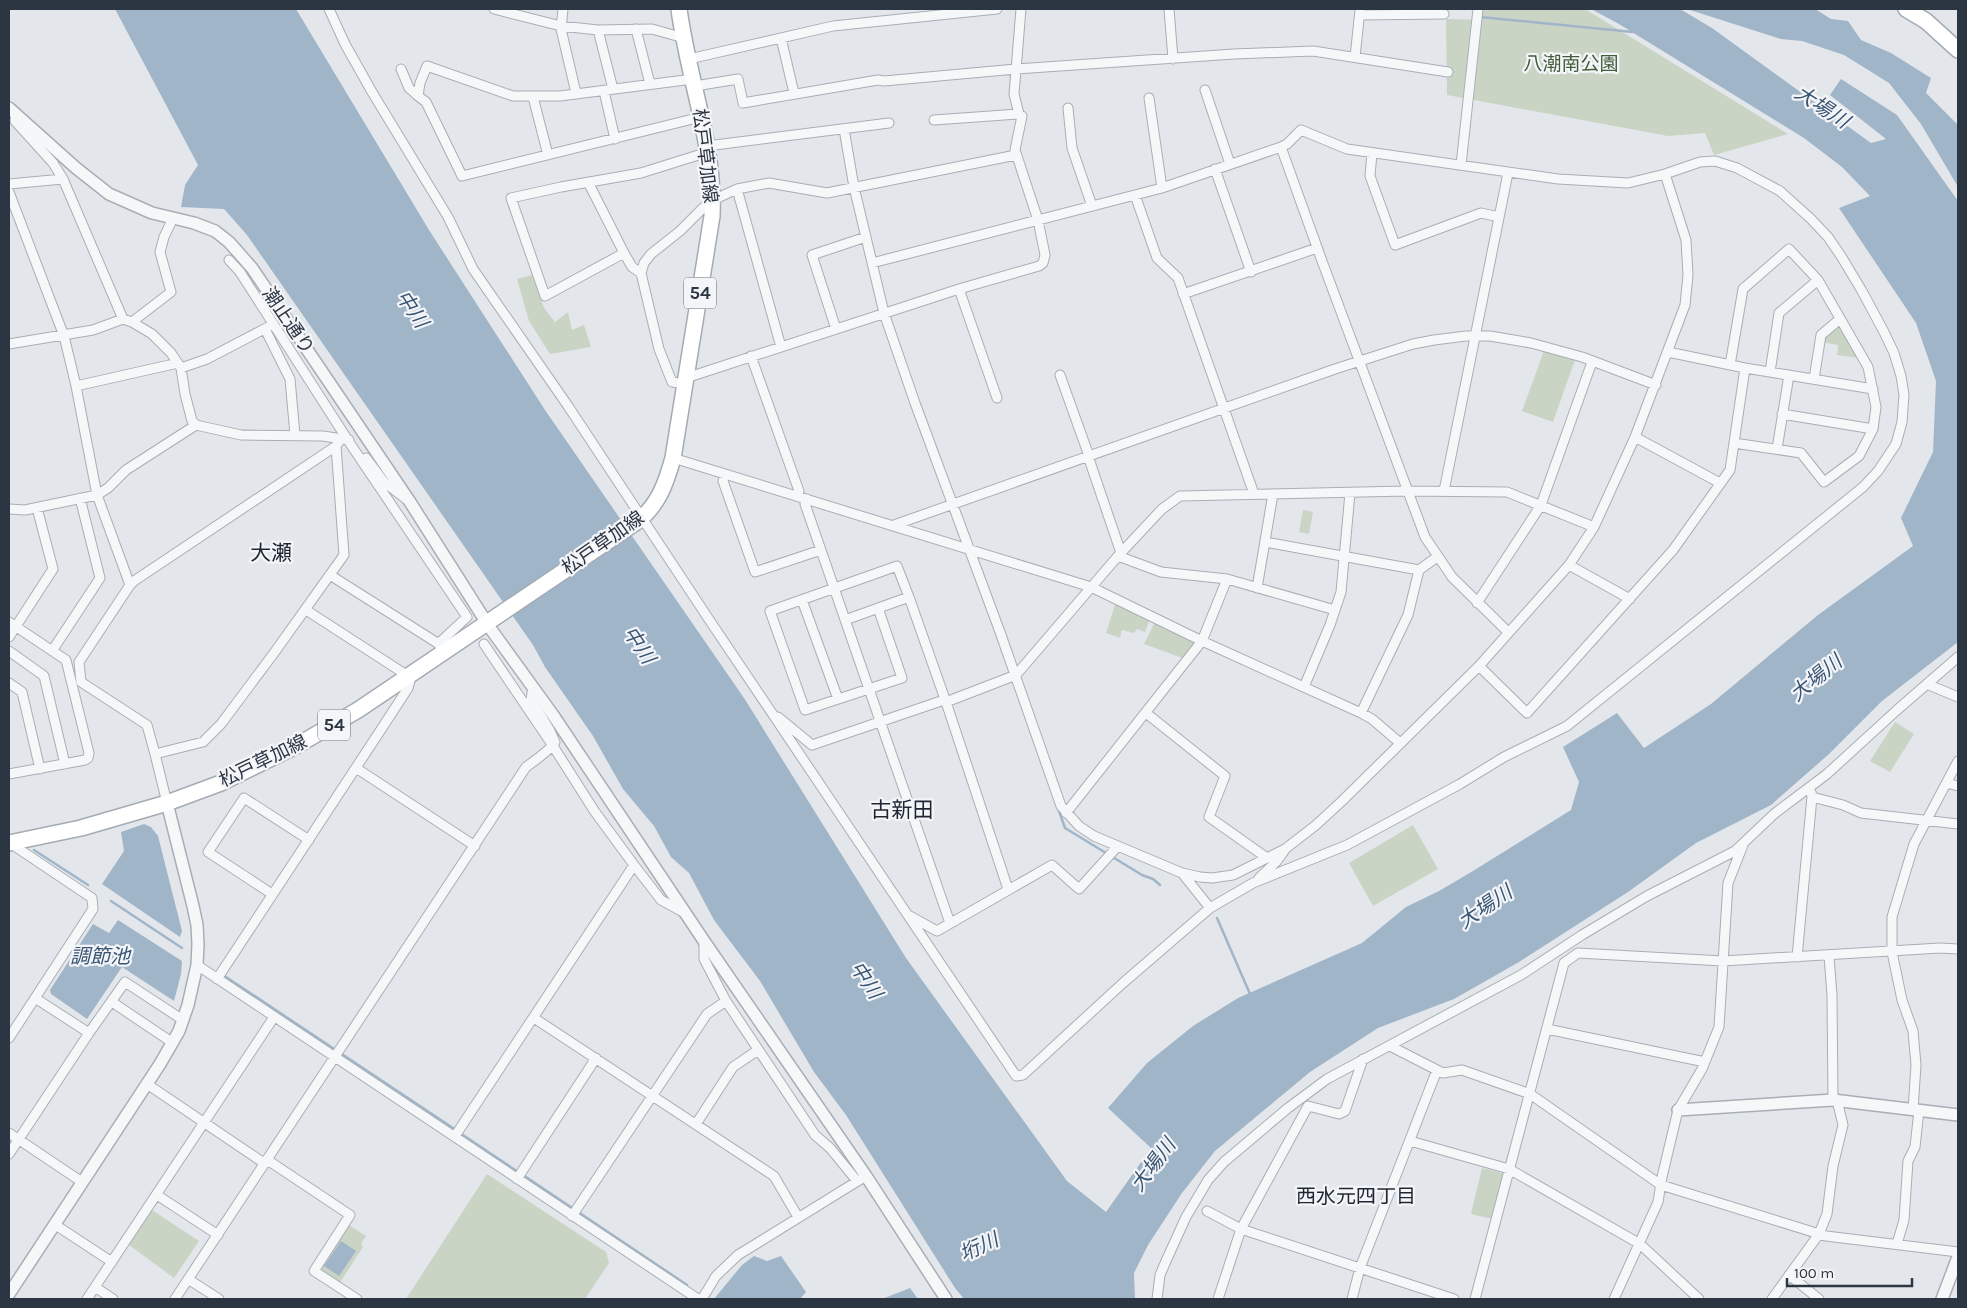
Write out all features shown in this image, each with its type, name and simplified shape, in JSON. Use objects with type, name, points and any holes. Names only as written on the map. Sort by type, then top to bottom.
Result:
[{"type":"main road","name":"松戸草加線","points":[[9,841],[89,826],[166,803],[220,782],[296,746],[358,710],[408,676],[443,647],[492,620],[641,519],[654,506],[661,494],[673,458],[708,250],[713,200],[708,149],[679,9]]},
{"type":"main road","points":[[1906,9],[1926,21],[1958,50]]},
{"type":"street","points":[[329,9],[345,44],[372,92],[448,216],[473,269],[568,406],[641,519],[1016,1076],[1023,1075],[1144,964],[1210,908],[1253,883],[1348,845],[1460,784],[1504,757],[1566,726],[1863,487],[1891,454],[1902,422],[1904,395],[1894,353],[1867,299],[1828,237],[1780,191],[1737,168],[1715,161],[1700,162],[1665,174],[1620,184],[1508,173],[1346,149],[1300,130],[1282,147],[1162,188],[872,263]]},
{"type":"street","points":[[494,9],[561,26],[598,30],[652,29],[684,38]]},
{"type":"street","points":[[563,9],[561,26],[576,94]]},
{"type":"street","points":[[689,59],[833,26],[997,9]]},
{"type":"street","points":[[1016,155],[827,193],[769,183],[737,189],[713,200],[680,231],[651,254],[644,263],[641,272],[659,349],[672,382],[685,381],[752,356],[1043,263],[1045,255],[1038,220],[1015,150],[1022,116],[1019,114],[1014,94],[1021,9]]},
{"type":"street","points":[[1169,9],[1173,59]]},
{"type":"street","points":[[1461,166],[1478,9]]},
{"type":"street","points":[[1355,57],[1360,12],[1400,11],[1444,14]]},
{"type":"street","points":[[636,29],[650,84]]},
{"type":"street","points":[[598,30],[615,139]]},
{"type":"street","points":[[781,38],[794,93]]},
{"type":"street","points":[[418,96],[426,66],[494,91],[513,96],[533,97],[576,94],[650,84],[694,83],[738,78],[743,103],[878,80],[1016,69],[1313,51],[1448,72]]},
{"type":"street","points":[[401,69],[409,88],[426,102],[462,176],[701,117]]},
{"type":"street","points":[[1205,90],[1230,164]]},
{"type":"street","points":[[533,97],[548,155]]},
{"type":"street","points":[[1149,98],[1162,188]]},
{"type":"street","points":[[1068,108],[1072,148],[1092,206]]},
{"type":"street","points":[[12,111],[15,121],[53,164],[63,180],[128,321],[152,334],[179,365],[192,420],[196,425],[241,435],[295,435],[344,439],[353,442],[384,482],[410,502]]},
{"type":"street","name":"潮止通り","points":[[12,111],[76,168],[109,194],[130,204],[214,231],[223,236],[239,252],[286,317],[492,620],[533,687],[862,1179],[946,1299]]},
{"type":"street","points":[[934,120],[1019,114]]},
{"type":"street","points":[[624,253],[545,296],[511,198],[641,173],[708,149],[889,123]]},
{"type":"street","points":[[844,129],[854,187],[884,313],[918,411],[1016,675],[1061,806],[1085,831],[1117,847],[1200,878],[1233,875],[1285,849],[1323,818],[1479,666],[1569,565],[1594,527],[1635,437],[1685,306],[1688,267],[1686,240],[1665,174]]},
{"type":"street","points":[[1282,147],[1317,248],[1425,537],[1452,577],[1508,632]]},
{"type":"street","points":[[1372,153],[1370,176],[1395,245],[1481,213],[1499,217]]},
{"type":"street","points":[[1215,170],[1251,272]]},
{"type":"street","points":[[1444,491],[1508,173]]},
{"type":"street","points":[[9,184],[63,180]]},
{"type":"street","points":[[588,182],[632,267],[641,272]]},
{"type":"street","points":[[737,189],[780,347]]},
{"type":"street","points":[[9,192],[64,336],[76,386],[97,495],[130,585]]},
{"type":"street","points":[[1135,195],[1156,258],[1178,278],[1254,494]]},
{"type":"street","points":[[9,344],[64,336],[128,321],[171,292],[160,252],[164,237],[173,218]]},
{"type":"street","points":[[836,329],[812,255],[866,237]]},
{"type":"street","points":[[1183,294],[1317,248]]},
{"type":"street","points":[[1730,365],[1743,289],[1789,249],[1818,280],[1868,367],[1876,407],[1873,429],[1858,456],[1824,482],[1801,453],[1734,442]]},
{"type":"street","points":[[229,260],[240,272],[269,326],[344,439],[467,618],[443,647],[330,575]]},
{"type":"street","points":[[1770,372],[1779,313],[1818,280]]},
{"type":"street","points":[[959,289],[997,398]]},
{"type":"street","points":[[1814,379],[1821,335],[1840,319]]},
{"type":"street","points":[[76,386],[207,358],[269,326]]},
{"type":"street","points":[[269,326],[290,379],[295,435]]},
{"type":"street","points":[[894,525],[1360,361],[1413,344],[1451,337],[1490,336],[1531,343],[1656,385]]},
{"type":"street","points":[[1668,352],[1745,368],[1873,389]]},
{"type":"street","points":[[752,356],[799,491],[797,496]]},
{"type":"street","points":[[1477,603],[1541,505],[1592,362]]},
{"type":"street","points":[[1479,666],[1527,713],[1673,550],[1730,470],[1745,368]]},
{"type":"street","points":[[1060,375],[1120,554],[1162,572],[1227,579],[1335,610]]},
{"type":"street","points":[[1777,449],[1789,375]]},
{"type":"street","points":[[1782,414],[1873,429]]},
{"type":"street","points":[[9,509],[24,510],[37,508],[97,495],[108,488],[126,470],[196,425]]},
{"type":"street","points":[[1635,437],[1720,482]]},
{"type":"street","points":[[9,1294],[173,1043],[184,1020],[197,965],[197,925],[147,726],[82,682],[79,662],[130,585],[344,439]]},
{"type":"street","points":[[155,754],[203,742],[206,739],[220,724],[306,610],[344,555],[336,446]]},
{"type":"street","points":[[673,458],[1092,586],[1202,641],[1361,713],[1372,719],[1400,743]]},
{"type":"street","points":[[725,474],[723,481],[755,572],[821,550]]},
{"type":"street","points":[[774,714],[812,745],[945,701],[1016,675],[1120,554],[1162,509],[1180,496],[1407,491],[1506,492],[1594,527]]},
{"type":"street","points":[[1304,687],[1341,592],[1350,493]]},
{"type":"street","points":[[1257,588],[1273,494]]},
{"type":"street","points":[[52,651],[100,578],[80,498]]},
{"type":"street","points":[[807,499],[805,504],[950,923]]},
{"type":"street","points":[[9,637],[12,624],[53,569],[37,508]]},
{"type":"street","points":[[1265,542],[1419,570]]},
{"type":"street","points":[[1361,713],[1408,616],[1419,570],[1437,557]]},
{"type":"street","points":[[1569,565],[1630,598]]},
{"type":"street","points":[[878,608],[902,678],[805,710],[770,611],[897,566],[945,701],[1008,889]]},
{"type":"street","points":[[1066,813],[1202,641],[1227,579]]},
{"type":"street","points":[[845,620],[908,597]]},
{"type":"street","points":[[802,600],[838,699]]},
{"type":"street","points":[[217,979],[408,688],[410,681],[408,676],[306,610]]},
{"type":"street","points":[[9,774],[84,760],[88,758],[89,753],[66,660],[12,624]]},
{"type":"street","points":[[484,644],[553,746],[594,812],[634,866],[661,900],[685,913]]},
{"type":"street","points":[[9,652],[44,676],[65,764]]},
{"type":"street","points":[[1156,1299],[1160,1275],[1186,1217],[1208,1180],[1241,1147],[1315,1087],[1363,1059],[1520,975],[1647,896],[1743,845],[1774,814],[1811,793],[1897,710],[1929,685],[1958,658]]},
{"type":"street","points":[[9,683],[22,692],[40,769]]},
{"type":"street","points":[[1929,685],[1958,697]]},
{"type":"street","points":[[175,1299],[526,767],[553,746],[555,742],[550,729],[531,700],[533,687]]},
{"type":"street","points":[[1146,713],[1225,776],[1209,817],[1267,858]]},
{"type":"street","points":[[1897,1244],[1904,1220],[1908,1161],[1915,1146],[1916,1065],[1914,1031],[1902,1000],[1892,952],[1891,931],[1893,911],[1908,860],[1958,762]]},
{"type":"street","points":[[356,768],[475,846]]},
{"type":"street","points":[[1947,783],[1958,786]]},
{"type":"street","points":[[1811,793],[1861,812],[1958,824]]},
{"type":"street","points":[[1797,957],[1811,793]]},
{"type":"street","points":[[272,894],[208,852],[244,798],[309,840]]},
{"type":"street","points":[[9,841],[92,898],[94,903],[93,909],[9,1037]]},
{"type":"street","points":[[1614,1299],[1658,1202],[1678,1110],[1705,1062],[1719,1027],[1728,883],[1743,845]]},
{"type":"street","points":[[906,913],[937,931],[1052,865],[1079,889],[1117,847]]},
{"type":"street","points":[[1253,883],[1276,862],[1285,849]]},
{"type":"street","points":[[455,1136],[634,866]]},
{"type":"street","points":[[1182,872],[1210,908]]},
{"type":"street","points":[[197,965],[274,1017],[337,1053],[517,1179],[700,1299],[716,1276],[738,1255],[862,1179],[815,1135],[758,1050],[726,1001],[704,959],[704,942]]},
{"type":"street","points":[[1475,1299],[1564,963],[1578,953],[1723,961],[1940,948],[1958,949]]},
{"type":"street","points":[[1772,1299],[1819,1234],[1827,1214],[1833,1166],[1843,1125],[1835,1100],[1829,956]]},
{"type":"street","points":[[9,1154],[125,982],[184,1020]]},
{"type":"street","points":[[35,998],[89,1033]]},
{"type":"street","points":[[572,1216],[707,1014],[726,1001]]},
{"type":"street","points":[[112,1002],[173,1043]]},
{"type":"street","points":[[87,1299],[274,1017]]},
{"type":"street","points":[[534,1018],[774,1176],[798,1217]]},
{"type":"street","points":[[1547,1030],[1705,1062]]},
{"type":"street","points":[[1390,1046],[1443,1073],[1462,1070],[1530,1094],[1661,1185],[1826,1236],[1958,1252]]},
{"type":"street","points":[[696,1124],[733,1067],[758,1050]]},
{"type":"street","points":[[517,1179],[596,1058]]},
{"type":"street","points":[[1218,1299],[1241,1229],[1308,1106],[1339,1114],[1345,1111],[1363,1059]]},
{"type":"street","points":[[1352,1299],[1360,1268],[1437,1070]]},
{"type":"street","points":[[147,1084],[261,1161],[272,1163],[350,1215],[314,1270],[357,1299]]},
{"type":"street","points":[[1678,1110],[1835,1100],[1958,1115]]},
{"type":"street","points":[[9,1133],[82,1182]]},
{"type":"street","points":[[1410,1141],[1509,1169],[1640,1244],[1699,1299]]},
{"type":"street","points":[[157,1194],[218,1235]]},
{"type":"street","points":[[1207,1211],[1241,1229],[1454,1299]]},
{"type":"street","points":[[54,1224],[112,1262]]},
{"type":"street","points":[[1942,1299],[1958,1257]]},
{"type":"street","points":[[1789,1275],[1819,1299]]},
{"type":"street","points":[[188,1279],[219,1299]]},
{"type":"street","points":[[95,1287],[113,1299]]},
{"type":"green space","name":"八潮南公園","points":[[1483,9],[1585,9],[1788,134],[1714,155],[1705,133],[1668,136],[1447,95],[1446,19],[1482,20]]},
{"type":"green space","points":[[532,275],[544,308],[555,322],[568,312],[572,330],[584,325],[591,347],[550,354],[529,321],[517,279]]},
{"type":"green space","points":[[1837,326],[1842,327],[1860,358],[1837,355],[1838,345],[1822,342],[1823,337]]},
{"type":"green space","points":[[1544,351],[1575,360],[1553,422],[1522,411]]},
{"type":"green space","points":[[1303,510],[1313,512],[1309,534],[1299,532]]},
{"type":"green space","points":[[1116,602],[1150,619],[1145,632],[1137,629],[1134,633],[1122,630],[1120,638],[1106,633]]},
{"type":"green space","points":[[1155,622],[1196,642],[1185,659],[1144,644]]},
{"type":"green space","points":[[1895,722],[1914,734],[1890,772],[1870,761]]},
{"type":"green space","points":[[1413,825],[1438,869],[1373,906],[1349,863]]},
{"type":"green space","points":[[1482,1168],[1506,1174],[1493,1219],[1471,1214]]},
{"type":"green space","points":[[487,1174],[606,1252],[609,1263],[585,1299],[406,1299]]},
{"type":"green space","points":[[152,1210],[199,1241],[174,1278],[129,1245]]},
{"type":"green space","points":[[347,1224],[366,1236],[361,1244],[363,1247],[339,1284],[319,1271]]},
{"type":"water","points":[[115,9],[296,9],[429,230],[545,410],[744,698],[906,958],[1067,1181],[1106,1212],[1151,1148],[1108,1108],[1147,1063],[1193,1026],[1238,998],[1362,943],[1406,907],[1439,891],[1571,810],[1579,782],[1563,747],[1617,713],[1644,748],[1711,704],[1818,615],[1913,546],[1901,518],[1933,452],[1936,381],[1916,323],[1839,208],[1870,196],[1842,167],[1804,138],[1619,24],[1591,9],[1680,9],[1712,28],[1871,143],[1886,139],[1830,95],[1841,79],[1897,115],[1958,201],[1958,642],[1882,701],[1829,754],[1771,805],[1696,843],[1628,892],[1519,962],[1454,999],[1378,1028],[1310,1072],[1215,1151],[1182,1193],[1148,1245],[1134,1273],[1135,1299],[964,1299],[955,1288],[846,1115],[814,1072],[760,981],[714,920],[689,873],[671,857],[654,826],[623,789],[593,736],[545,667],[533,645],[247,235],[224,209],[181,207],[185,185],[198,165]]},
{"type":"water","points":[[1687,9],[1815,9],[1831,19],[1848,21],[1861,40],[1891,53],[1931,78],[1926,93],[1958,125],[1958,187],[1921,124],[1889,83],[1844,55],[1802,41],[1781,39]]},
{"type":"water","name":"調節池","points":[[144,824],[151,827],[158,836],[182,931],[180,937],[102,884],[124,851],[121,832]]},
{"type":"water","name":"調節池","points":[[118,920],[182,961],[181,974],[174,1001],[122,967],[87,1019],[51,994],[50,990],[93,924],[109,933]]},
{"type":"water","points":[[341,1241],[356,1251],[339,1276],[324,1266]]},
{"type":"water","points":[[754,1256],[767,1261],[781,1256],[806,1292],[800,1299],[714,1299],[742,1265]]},
{"type":"water","points":[[910,1288],[918,1299],[882,1299]]},
{"type":"waterway","points":[[1480,17],[1633,32]]},
{"type":"waterway","points":[[1058,808],[1065,828],[1142,875],[1153,879],[1160,885]]},
{"type":"waterway","points":[[34,850],[88,885]]},
{"type":"waterway","points":[[111,901],[182,948]]},
{"type":"waterway","points":[[1217,918],[1250,994]]},
{"type":"waterway","points":[[223,975],[456,1130]]},
{"type":"waterway","points":[[460,1133],[518,1172]]},
{"type":"waterway","points":[[523,1175],[687,1285]]},
{"type":"district","name":"大瀬","points":[[271,553]]},
{"type":"district","name":"古新田","points":[[902,810]]},
{"type":"district","name":"西水元四丁目","points":[[1356,1196]]},
{"type":"water label","name":"大場川","points":[[1822,107]]},
{"type":"water label","name":"中川","points":[[412,309]]},
{"type":"water label","name":"中川","points":[[639,645]]},
{"type":"water label","name":"大場川","points":[[1816,678]]},
{"type":"water label","name":"大場川","points":[[1485,907]]},
{"type":"water label","name":"中川","points":[[866,980]]},
{"type":"water label","name":"大場川","points":[[1153,1165]]},
{"type":"water label","name":"垳川","points":[[979,1247]]}]
